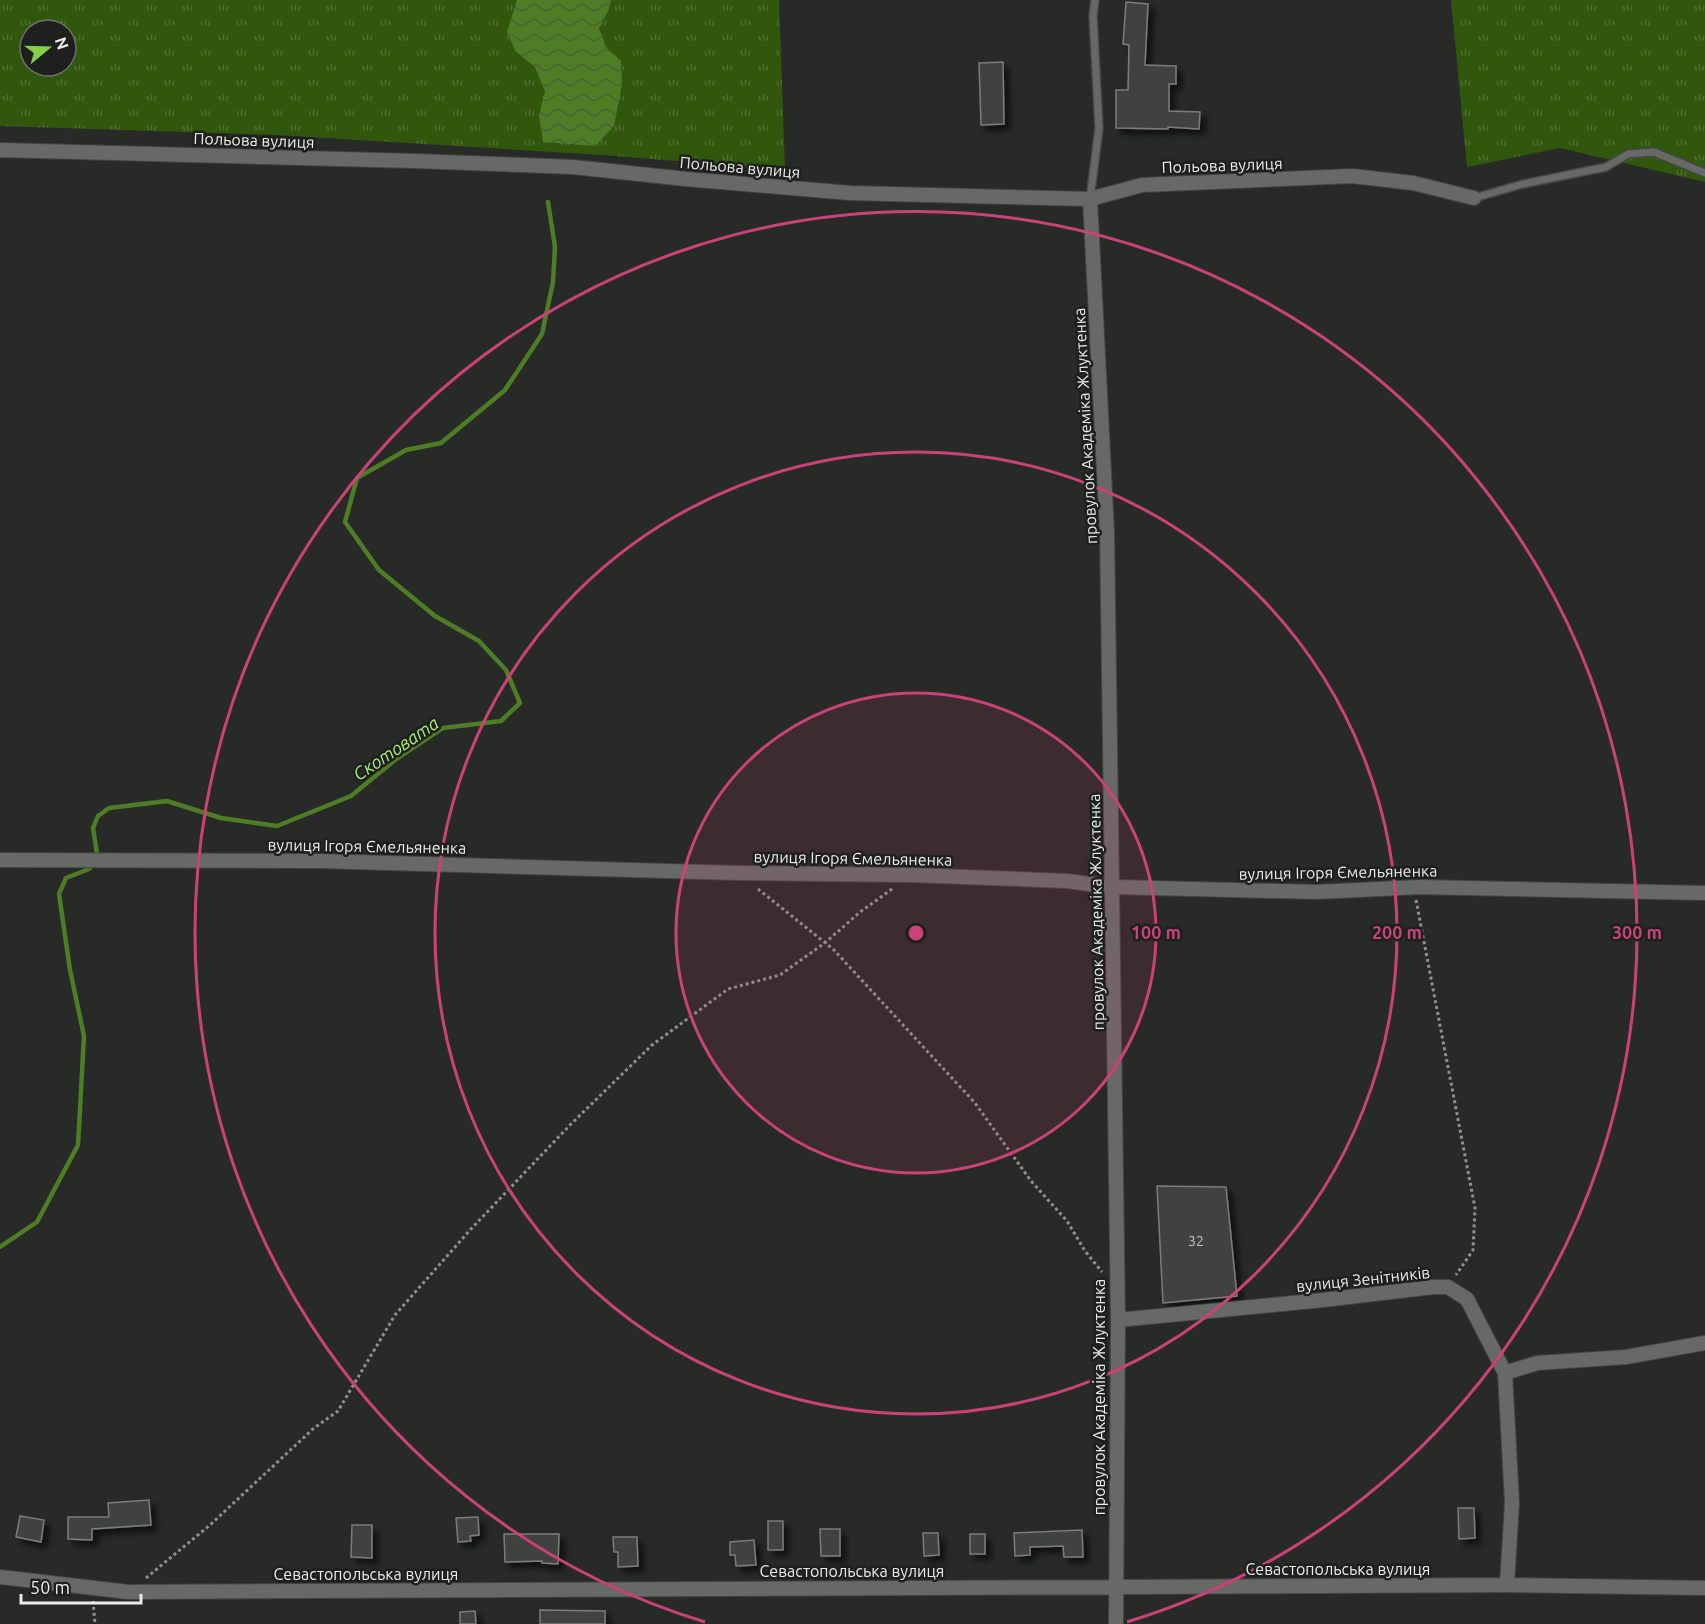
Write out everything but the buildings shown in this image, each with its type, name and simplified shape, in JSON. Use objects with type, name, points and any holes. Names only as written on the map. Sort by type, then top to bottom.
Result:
[{"type":"street","name":"Польова вулиця","points":[[0,150],[573,167],[850,193],[1090,199],[1142,185],[1353,176],[1413,183],[1474,198]]},
{"type":"street","name":"провулок Академіка Жлуктенка","points":[[1090,199],[1107,531],[1118,1320],[1116,1624]]},
{"type":"street","name":"вулиця Ігоря Ємельяненка","points":[[0,860],[320,861],[738,873],[912,875],[1067,881],[1113,887],[1316,892],[1420,887],[1705,893]]},
{"type":"street","name":"вулиця Зенітників","points":[[1118,1320],[1448,1287],[1467,1299],[1505,1373]]},
{"type":"street","points":[[1507,1585],[1512,1503],[1505,1373],[1537,1363],[1626,1358],[1705,1343]]},
{"type":"street","name":"Севастопольська вулиця","points":[[0,1577],[128,1592],[1507,1585],[1705,1588]]},
{"type":"lane","points":[[1090,199],[1099,128],[1093,16],[1095,0]]},
{"type":"lane","points":[[1474,198],[1523,184],[1606,167],[1628,154],[1654,152],[1705,173]]},
{"type":"path","points":[[738,873],[826,942],[975,1103],[1030,1181],[1067,1221],[1084,1251],[1116,1289]]},
{"type":"path","points":[[128,1592],[210,1525],[314,1428],[338,1411],[395,1316],[471,1229],[570,1125],[652,1045],[728,990],[780,975],[826,942],[860,912],[912,875]]},
{"type":"path","points":[[1420,887],[1415,902],[1476,1208],[1473,1250],[1448,1287]]},
{"type":"path","points":[[92,1587],[95,1624]]},
{"type":"green space","points":[[0,0],[779,0],[785,170],[603,155],[277,135],[0,126]]},
{"type":"green space","points":[[1451,0],[1705,0],[1705,182],[1560,148],[1467,167]]},
{"type":"water","points":[[517,0],[611,0],[599,28],[606,47],[621,61],[622,84],[614,126],[595,146],[543,142],[539,115],[545,91],[535,67],[516,52],[507,32]]},
{"type":"waterway","name":"Скотовата","points":[[0,1247],[37,1222],[78,1145],[84,1036],[70,970],[59,894],[66,878],[89,869],[98,860],[93,828],[98,816],[109,808],[167,801],[221,818],[277,826],[351,796],[395,760],[443,728],[501,721],[520,703],[506,670],[479,641],[435,616],[379,570],[345,522],[357,478],[406,450],[441,443],[505,390],[542,334],[553,282],[555,247],[548,202]]}]
